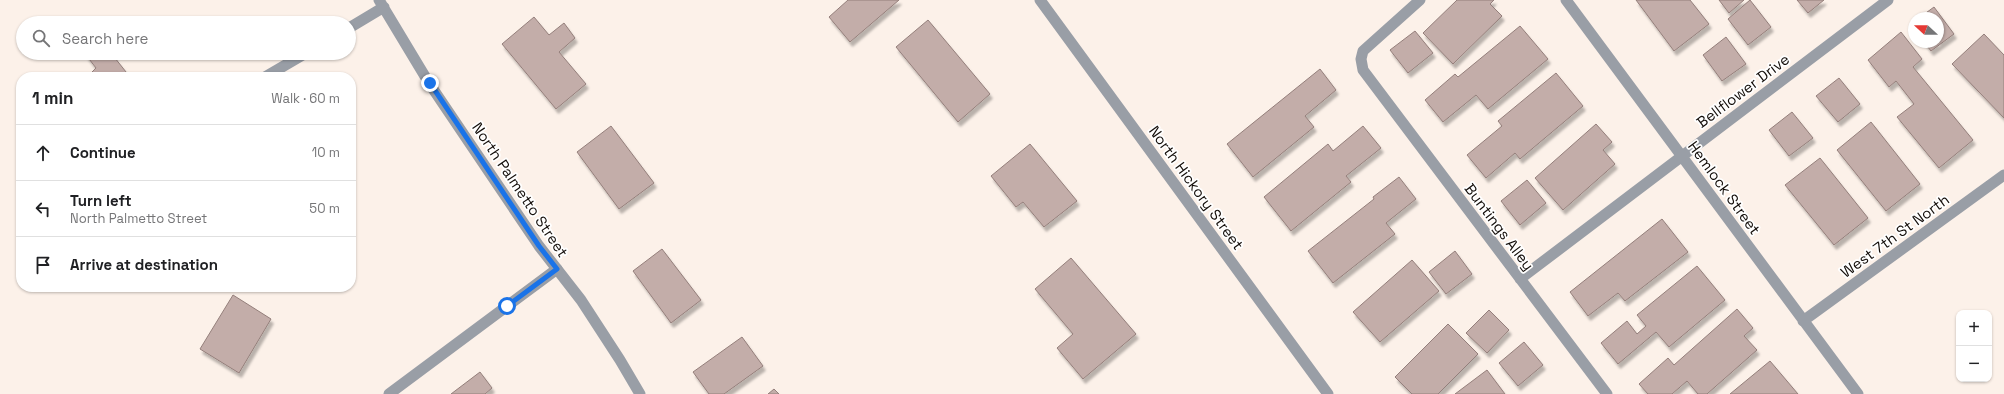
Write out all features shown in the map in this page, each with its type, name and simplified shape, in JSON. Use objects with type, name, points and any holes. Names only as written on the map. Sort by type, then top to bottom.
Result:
[{"type":"street","name":"North Hickory Street","points":[[1040,0],[1328,394]]},
{"type":"street","name":"Buntings Alley","points":[[1420,0],[1363,51],[1361,59],[1363,70],[1607,394]]},
{"type":"street","name":"Hemlock Street","points":[[1566,0],[1858,394]]},
{"type":"street","name":"Bellflower Drive","points":[[1520,279],[1888,0]]},
{"type":"street","points":[[356,23],[382,4]]},
{"type":"street","name":"North Palmetto Street","points":[[382,4],[430,83],[539,246],[581,300],[640,394]]},
{"type":"street","points":[[274,72],[294,60]]},
{"type":"street","name":"West 7th St North","points":[[1803,321],[2004,175]]},
{"type":"street","points":[[389,394],[557,269]]},
{"type":"building","points":[[848,0],[899,0],[850,42],[829,17]]},
{"type":"building","points":[[1457,0],[1494,0],[1490,4],[1502,16],[1453,64],[1423,33]]},
{"type":"building","points":[[1636,0],[1690,0],[1709,24],[1674,51]]},
{"type":"building","points":[[1719,0],[1744,0],[1729,13]]},
{"type":"building","points":[[1750,0],[1771,27],[1748,45],[1728,19]]},
{"type":"building","points":[[1797,0],[1824,0],[1808,13]]},
{"type":"building","points":[[1934,7],[1938,12],[1927,12]]},
{"type":"building","points":[[534,17],[549,35],[564,23],[575,38],[559,52],[586,84],[556,109],[502,44]]},
{"type":"building","points":[[928,20],[990,94],[958,122],[896,47]]},
{"type":"building","points":[[1944,20],[1954,34],[1944,41]]},
{"type":"building","points":[[1520,26],[1548,59],[1488,109],[1476,95],[1443,122],[1425,100],[1455,74],[1458,77]]},
{"type":"building","points":[[1415,31],[1433,53],[1408,73],[1390,50]]},
{"type":"building","points":[[1901,32],[1908,41],[1908,48],[1913,48],[1922,59],[1913,67],[1973,140],[1939,168],[1897,117],[1914,104],[1896,81],[1889,87],[1868,60]]},
{"type":"building","points":[[1984,34],[2004,55],[2004,118],[1952,64]]},
{"type":"building","points":[[1726,37],[1746,64],[1722,81],[1703,55]]},
{"type":"building","points":[[90,60],[117,60],[126,72],[92,72],[96,68]]},
{"type":"building","points":[[1320,69],[1336,90],[1305,116],[1314,127],[1253,177],[1227,144]]},
{"type":"building","points":[[1556,73],[1583,106],[1520,159],[1515,153],[1486,178],[1467,155],[1502,126],[1498,121]]},
{"type":"building","points":[[1839,78],[1860,104],[1838,122],[1816,96]]},
{"type":"building","points":[[1792,112],[1813,138],[1789,156],[1769,130]]},
{"type":"building","points":[[1871,122],[1920,184],[1886,211],[1837,150]]},
{"type":"building","points":[[1596,124],[1612,142],[1603,150],[1615,164],[1563,210],[1535,178]]},
{"type":"building","points":[[611,126],[654,183],[619,209],[577,152]]},
{"type":"building","points":[[1363,126],[1381,148],[1346,176],[1351,182],[1291,231],[1264,197],[1328,144],[1333,151]]},
{"type":"building","points":[[1030,144],[1077,201],[1044,227],[1023,202],[1016,207],[991,176]]},
{"type":"building","points":[[1820,158],[1868,218],[1834,245],[1785,185]]},
{"type":"building","points":[[1399,177],[1416,199],[1386,223],[1395,234],[1333,283],[1308,251],[1374,199],[1373,197]]},
{"type":"building","points":[[1527,180],[1546,203],[1520,225],[1501,201]]},
{"type":"building","points":[[1662,219],[1688,252],[1625,301],[1618,293],[1588,316],[1570,292]]},
{"type":"building","points":[[662,249],[701,300],[671,323],[633,271]]},
{"type":"building","points":[[1455,251],[1472,274],[1446,294],[1429,272]]},
{"type":"building","points":[[1071,258],[1136,334],[1083,379],[1057,348],[1073,334],[1035,289]]},
{"type":"building","points":[[1412,260],[1439,291],[1380,342],[1353,312]]},
{"type":"building","points":[[1697,266],[1725,300],[1669,347],[1656,332],[1618,364],[1601,343],[1627,321],[1637,334],[1646,326],[1637,315]]},
{"type":"building","points":[[233,295],[271,319],[239,373],[200,349]]},
{"type":"building","points":[[1737,309],[1753,328],[1744,336],[1757,350],[1707,394],[1698,394],[1687,381],[1672,394],[1648,394],[1639,384],[1668,358],[1674,365]]},
{"type":"building","points":[[1489,310],[1509,330],[1487,353],[1466,333]]},
{"type":"building","points":[[1448,324],[1478,354],[1438,394],[1412,394],[1395,377]]},
{"type":"building","points":[[742,337],[763,366],[724,394],[709,394],[693,372]]},
{"type":"building","points":[[1524,342],[1543,365],[1518,386],[1499,363]]},
{"type":"building","points":[[1770,361],[1798,394],[1730,394]]},
{"type":"building","points":[[1487,370],[1505,394],[1455,394]]},
{"type":"building","points":[[480,372],[492,388],[485,394],[451,394]]},
{"type":"building","points":[[774,389],[779,394],[768,394]]},
{"type":"route","points":[[430,83],[539,246],[557,269],[507,306]]}]
